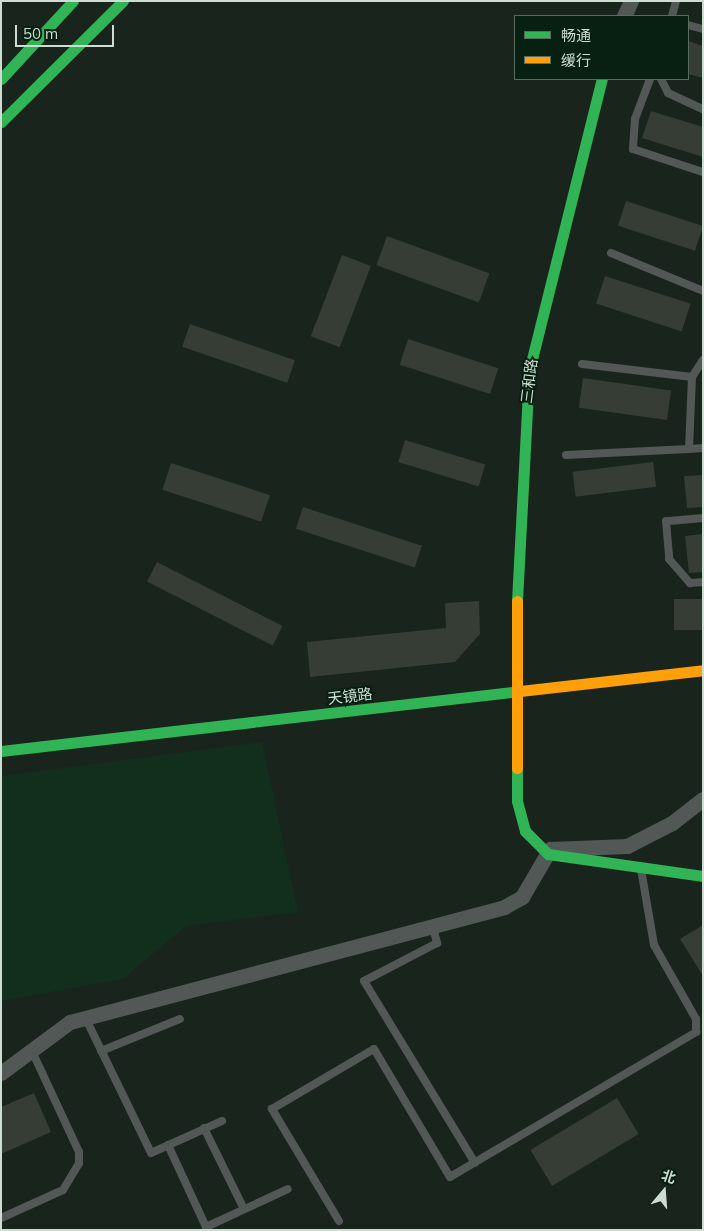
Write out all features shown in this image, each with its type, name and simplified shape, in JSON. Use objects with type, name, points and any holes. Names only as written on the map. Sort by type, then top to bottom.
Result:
[{"type":"street","points":[[1,79],[73,1]]},
{"type":"street","points":[[1,122],[123,1]]},
{"type":"street","points":[[624,15],[631,1]]},
{"type":"street","name":"三和路","points":[[545,852],[525,831],[517,801],[517,600],[529,371],[602,80]]},
{"type":"street","name":"天镜路","points":[[1,751],[703,670]]},
{"type":"street","points":[[545,852],[627,846],[672,824],[703,799]]},
{"type":"street","points":[[545,852],[577,862],[703,876]]},
{"type":"street","points":[[1,1073],[53,1031],[86,1017],[515,902],[526,890],[545,852]]},
{"type":"lane","points":[[672,15],[676,1]]},
{"type":"lane","points":[[689,25],[703,29]]},
{"type":"lane","points":[[650,80],[635,119],[633,149],[703,172]]},
{"type":"lane","points":[[661,80],[668,94],[703,109]]},
{"type":"lane","points":[[611,253],[703,291]]},
{"type":"lane","points":[[689,449],[692,377],[703,360]]},
{"type":"lane","points":[[582,364],[692,377]]},
{"type":"lane","points":[[566,455],[703,448]]},
{"type":"lane","points":[[703,518],[666,521],[669,559],[690,583],[703,582]]},
{"type":"lane","points":[[339,1220],[272,1109],[374,1049],[450,1177],[696,1032],[696,1019],[654,945],[641,869]]},
{"type":"lane","points":[[432,925],[436,943],[364,981],[475,1163]]},
{"type":"lane","points":[[86,1017],[151,1153],[222,1120]]},
{"type":"lane","points":[[101,1050],[180,1019]]},
{"type":"lane","points":[[1,1218],[63,1190],[79,1163],[79,1152],[31,1048]]},
{"type":"lane","points":[[204,1128],[244,1209]]},
{"type":"lane","points":[[168,1145],[206,1226],[288,1189]]},
{"type":"shaded area","points":[[262,742],[298,912],[186,926],[123,979],[1,1001],[1,776]]},
{"type":"building","points":[[689,41],[703,46],[703,78],[689,74]]},
{"type":"building","points":[[651,111],[703,127],[703,157],[642,138]]},
{"type":"building","points":[[626,201],[703,226],[695,251],[618,226]]},
{"type":"building","points":[[387,236],[489,273],[479,302],[376,265]]},
{"type":"building","points":[[342,255],[371,266],[340,347],[311,336]]},
{"type":"building","points":[[605,276],[691,304],[682,331],[596,304]]},
{"type":"building","points":[[190,324],[295,360],[287,383],[182,347]]},
{"type":"building","points":[[408,339],[498,368],[490,394],[400,365]]},
{"type":"building","points":[[583,378],[671,390],[667,420],[579,408]]},
{"type":"building","points":[[405,440],[485,465],[479,487],[398,462]]},
{"type":"building","points":[[653,462],[656,487],[576,497],[573,472]]},
{"type":"building","points":[[171,463],[270,495],[261,522],[162,490]]},
{"type":"building","points":[[703,475],[703,507],[687,508],[684,476]]},
{"type":"building","points":[[303,507],[422,546],[415,568],[296,529]]},
{"type":"building","points":[[703,534],[703,572],[689,573],[685,536]]},
{"type":"building","points":[[157,562],[283,626],[273,646],[147,582]]},
{"type":"building","points":[[674,599],[703,599],[703,630],[674,630]]},
{"type":"building","points":[[479,601],[480,634],[455,662],[310,677],[307,642],[446,628],[445,603]]},
{"type":"building","points":[[703,925],[703,976],[680,939]]},
{"type":"building","points":[[34,1093],[51,1132],[1,1154],[1,1107]]},
{"type":"building","points":[[617,1098],[639,1134],[552,1186],[530,1150]]},
{"type":"traffic: fast","points":[[1,79],[73,1]]},
{"type":"traffic: fast","points":[[1,122],[123,1]]},
{"type":"traffic: fast","points":[[517,601],[529,371],[602,80]]},
{"type":"traffic: fast","points":[[1,751],[520,691]]},
{"type":"traffic: fast","points":[[517,768],[517,801],[525,831],[548,854],[703,876]]},
{"type":"traffic: slow","points":[[517,601],[517,768]]},
{"type":"traffic: slow","points":[[520,691],[703,670]]}]
